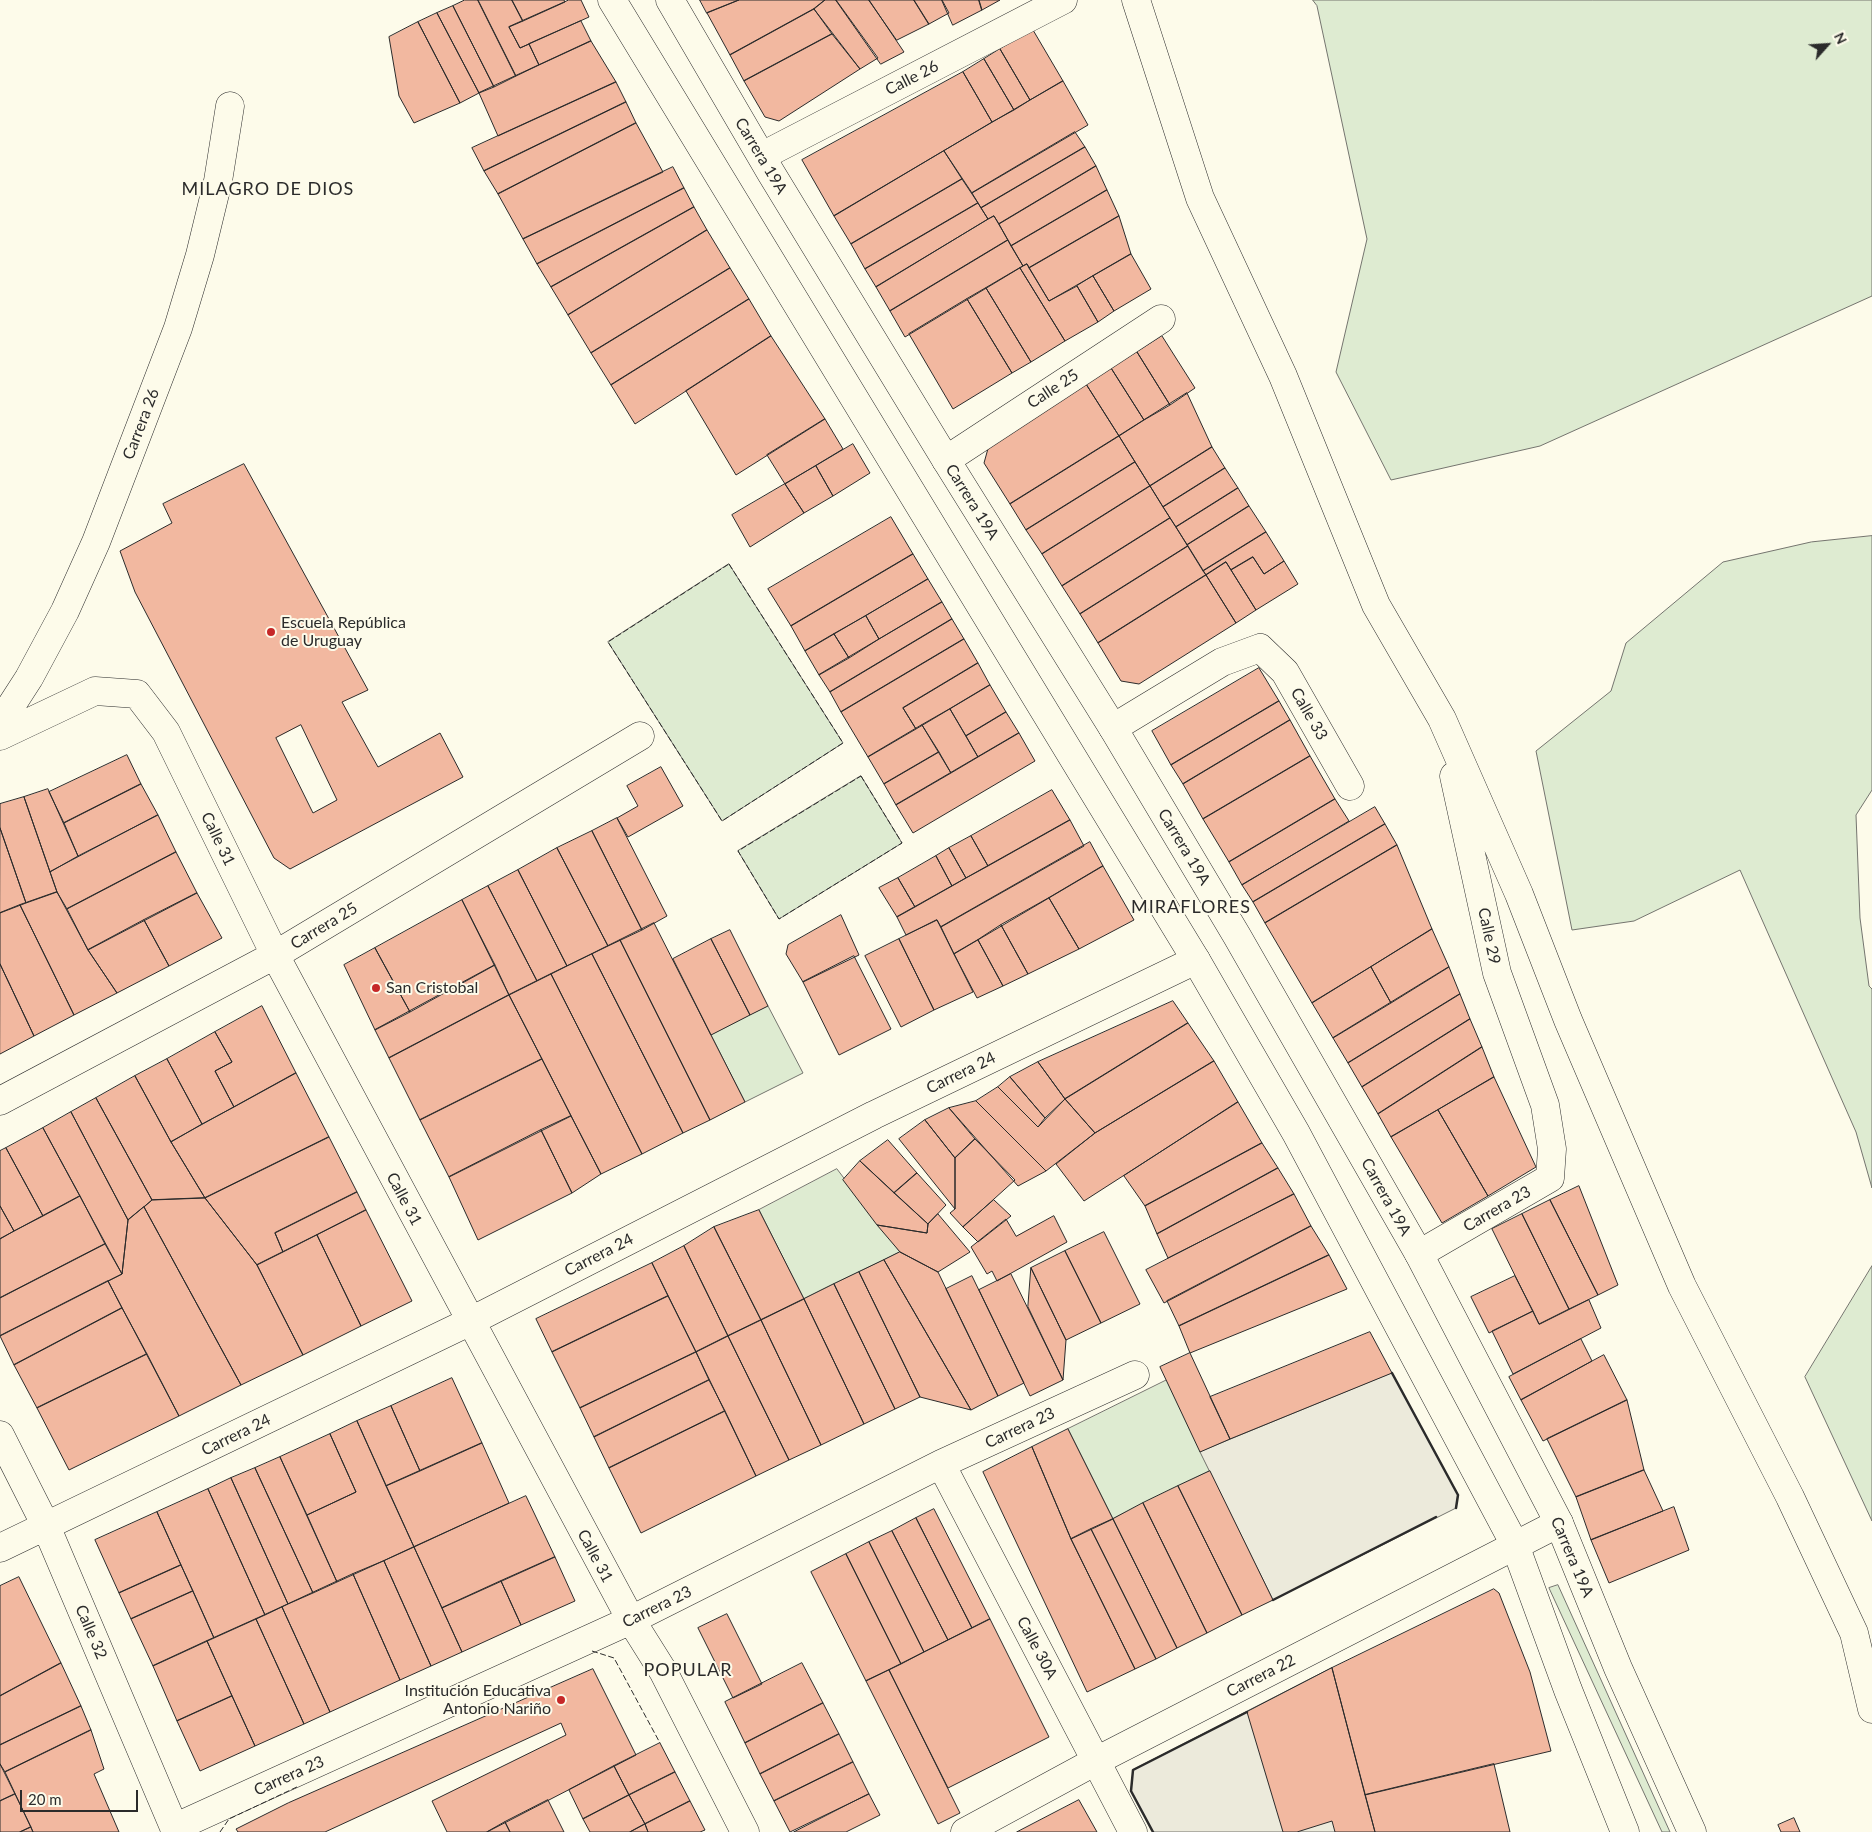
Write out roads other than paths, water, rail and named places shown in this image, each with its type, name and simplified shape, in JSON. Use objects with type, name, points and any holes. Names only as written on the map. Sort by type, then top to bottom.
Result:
[{"type":"street","points":[[612,0],[730,197],[1196,960],[1296,1133],[1516,1545],[1568,1690],[1625,1832]]},
{"type":"street","name":"Carrera 19A","points":[[670,0],[946,460],[1113,728],[1237,936],[1419,1254],[1559,1523],[1618,1668],[1692,1832]]},
{"type":"street","name":"Calle 26","points":[[762,156],[1063,0]]},
{"type":"street","points":[[1136,0],[1200,198],[1283,376],[1376,605],[1442,719],[1519,894],[1568,1020],[1682,1286],[1790,1497],[1854,1632],[1872,1709]]},
{"type":"street","name":"Carrera 26","points":[[0,723],[29,678],[65,611],[96,542],[178,328],[200,255],[216,190],[230,106]]},
{"type":"street","name":"Calle 25","points":[[946,460],[1161,319]]},
{"type":"street","name":"Calle 33","points":[[1113,728],[1222,662],[1260,648],[1285,672],[1350,786]]},
{"type":"street","name":"Calle 31","points":[[0,736],[95,691],[137,694],[166,732],[275,955],[469,1322],[630,1620],[663,1671],[745,1832]]},
{"type":"street","name":"Calle 29","points":[[1442,719],[1497,973],[1545,1106],[1552,1149]]},
{"type":"street","name":"Carrera 25","points":[[0,1102],[275,955],[640,736]]},
{"type":"street","name":"Carrera 24","points":[[0,1548],[469,1322],[874,1115],[1196,960]]},
{"type":"street","name":"Carrera 23","points":[[1419,1254],[1550,1178],[1552,1149]]},
{"type":"street","name":"Carrera 23","points":[[175,1830],[630,1620],[941,1464],[1135,1375]]},
{"type":"street","name":"Calle 32","points":[[0,1435],[46,1526],[175,1830]]},
{"type":"street","name":"Calle 30A","points":[[941,1464],[1132,1832]]},
{"type":"street","name":"Carrera 22","points":[[965,1832],[1096,1761],[1559,1523]]},
{"type":"place","name":"Escuela República de Uruguay","points":[[271,632]]},
{"type":"place","name":"San Cristobal","points":[[376,988]]},
{"type":"place","name":"Institución Educativa Antonio Nariño","points":[[561,1700]]},
{"type":"district","name":"MILAGRO DE DIOS","points":[[268,189]]},
{"type":"district","name":"MIRAFLORES","points":[[1191,907]]},
{"type":"district","name":"POPULAR","points":[[688,1670]]}]
